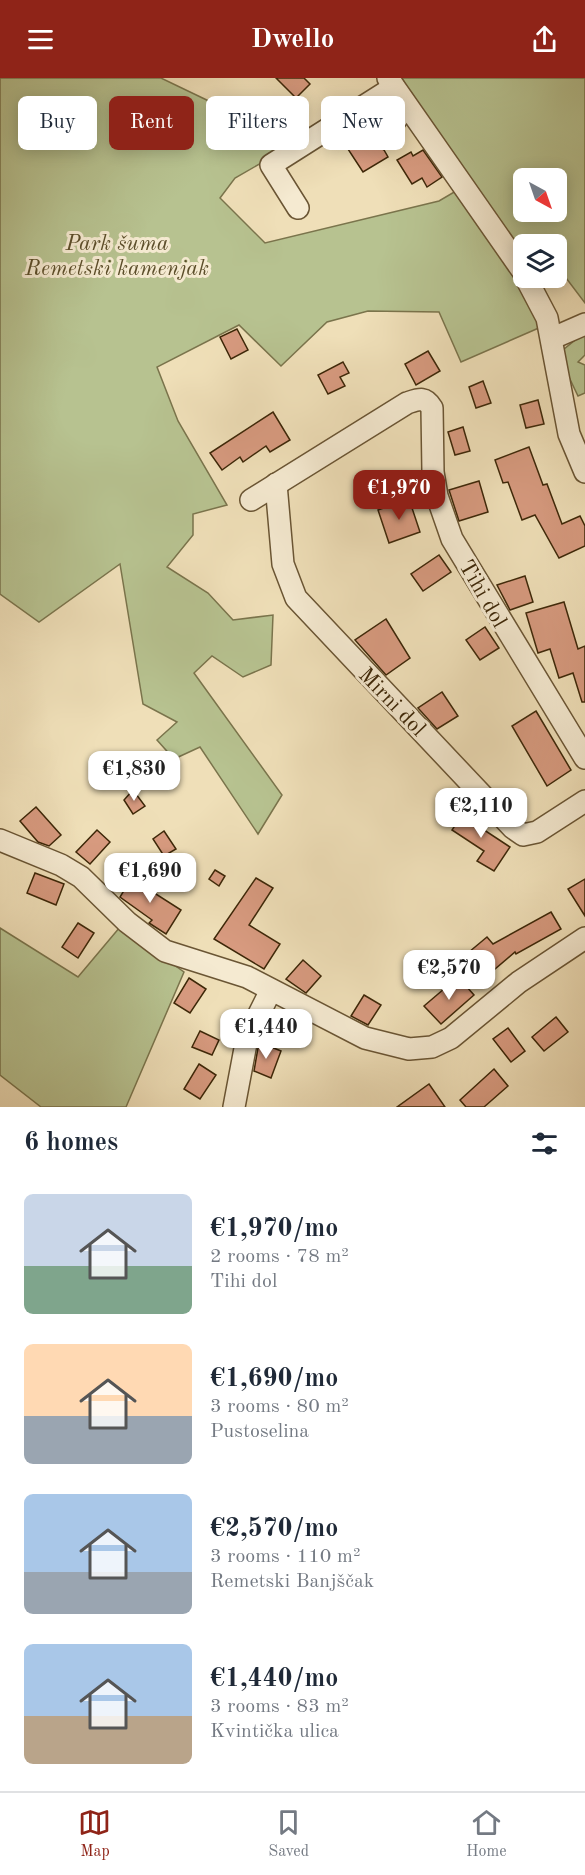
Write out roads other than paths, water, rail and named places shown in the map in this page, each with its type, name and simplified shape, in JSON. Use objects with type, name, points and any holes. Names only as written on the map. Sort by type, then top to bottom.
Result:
[{"type":"street","points":[[298,208],[271,165],[395,88],[513,257]]},
{"type":"street","points":[[531,288],[547,318],[553,338],[569,434],[585,472]]},
{"type":"street","points":[[553,338],[585,324]]},
{"type":"street","name":"Tihi dol","points":[[252,500],[408,403],[420,398],[428,401],[432,408],[435,484],[452,538],[585,758]]},
{"type":"street","name":"Mirni dol","points":[[276,484],[283,564],[296,598],[513,828],[523,835],[537,832],[585,801]]},
{"type":"street","points":[[0,840],[61,865],[81,877],[126,922],[165,951],[247,977],[383,1045],[409,1049],[432,1047],[468,1026],[519,982],[585,938]]},
{"type":"street","points":[[234,1107],[248,1038],[271,990]]},
{"type":"park label","name":"Park šuma Remetski kamenjak","points":[[117,254]]}]
